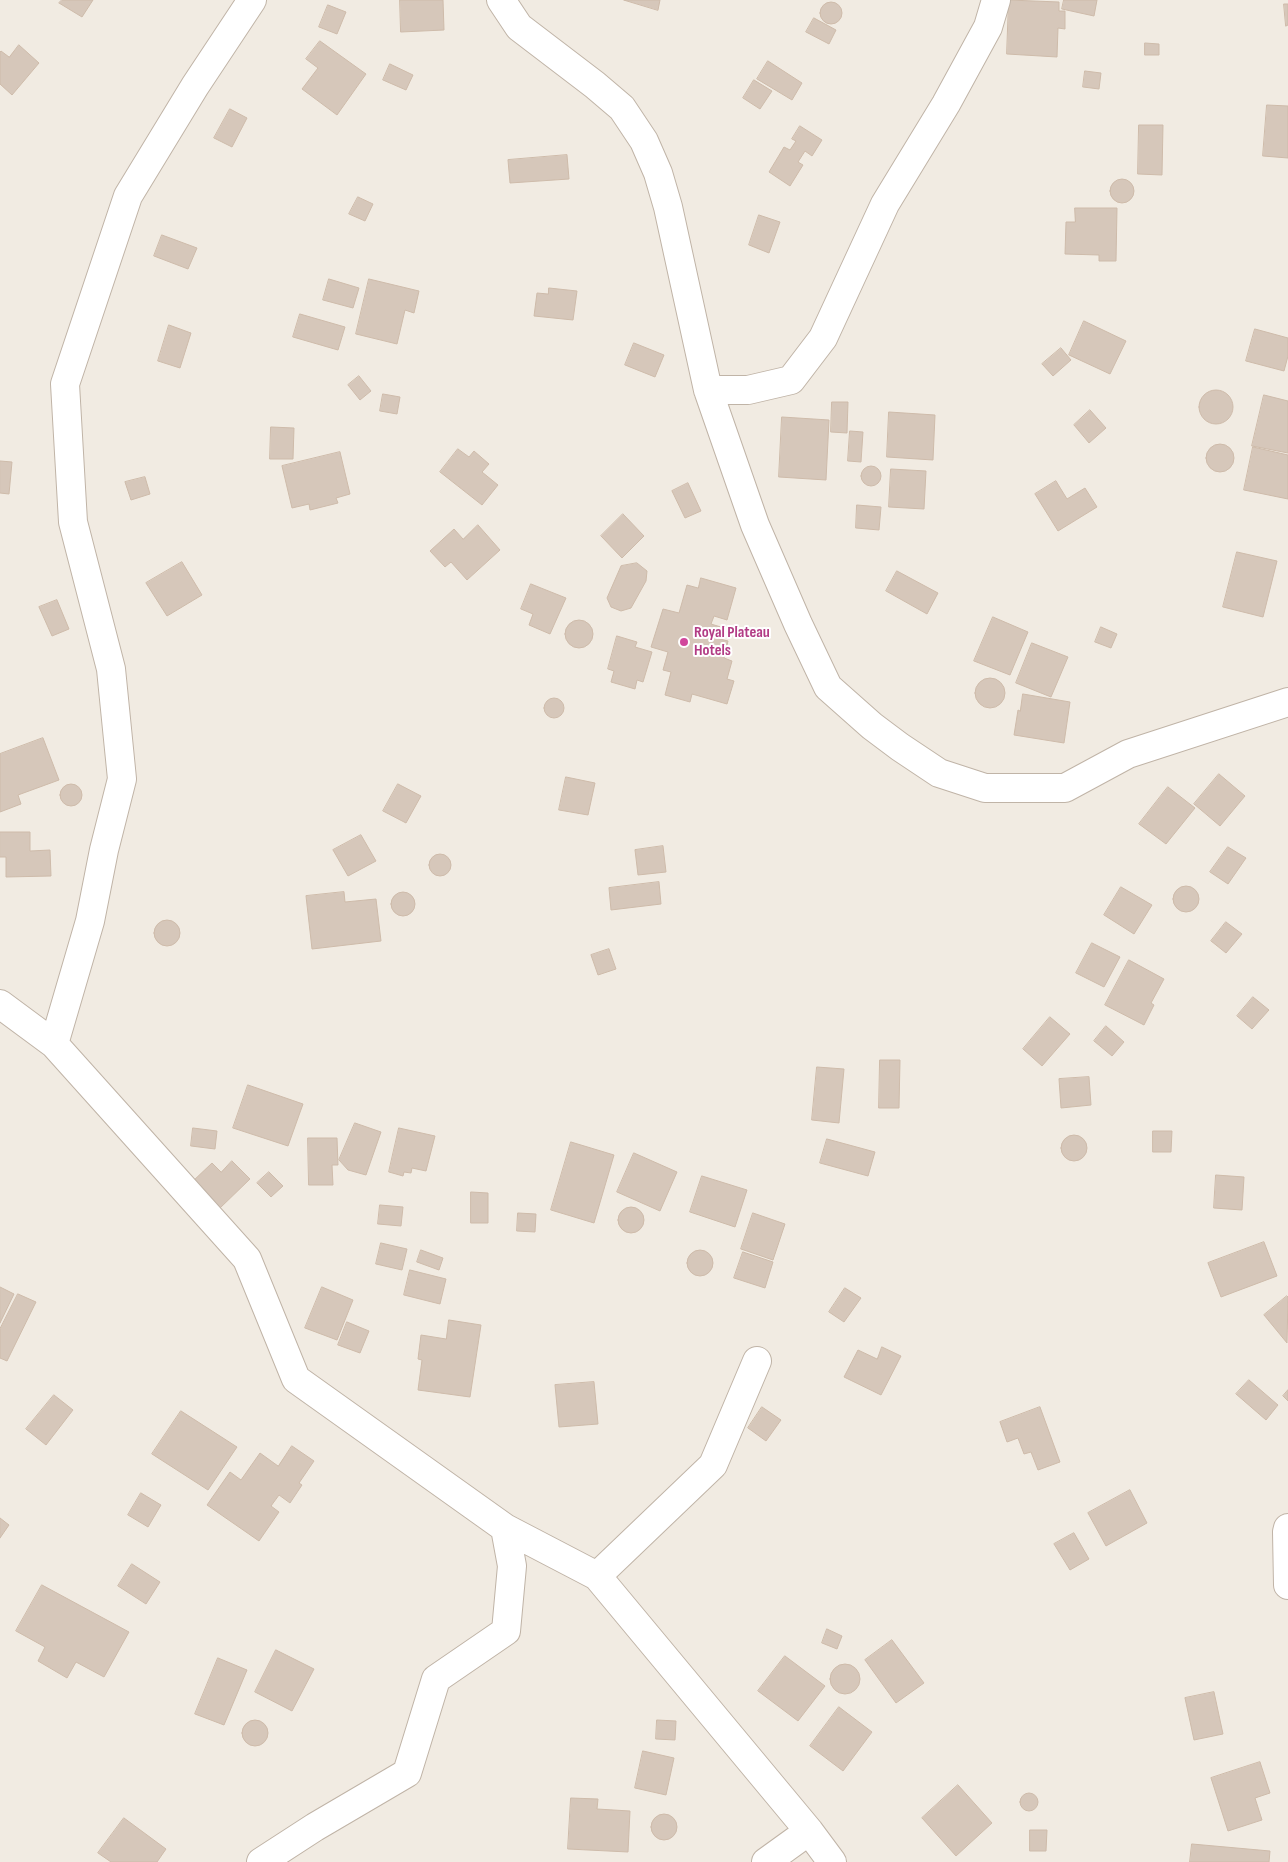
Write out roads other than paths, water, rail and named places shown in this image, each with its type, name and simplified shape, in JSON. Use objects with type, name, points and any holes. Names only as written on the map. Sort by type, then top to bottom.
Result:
[{"type":"street","points":[[54,1044],[90,921],[104,850],[122,780],[110,669],[73,522],[65,384],[128,196],[195,86],[252,0]]},
{"type":"street","points":[[501,0],[519,27],[622,108],[644,140],[658,173],[668,207],[708,390],[755,525],[828,687],[900,748],[939,773],[984,788],[1065,788],[1128,754],[1288,702]]},
{"type":"street","points":[[708,390],[748,390],[790,380],[823,338],[885,204],[946,104],[988,27],[996,0]]},
{"type":"street","points":[[0,1004],[54,1044],[247,1259],[296,1379],[505,1528],[598,1576],[809,1831],[832,1862]]},
{"type":"street","points":[[598,1576],[713,1466],[757,1361]]},
{"type":"street","points":[[261,1862],[315,1827],[407,1773],[436,1679],[506,1631],[512,1566],[505,1528]]},
{"type":"street","points":[[1288,1528],[1288,1585]]},
{"type":"street","points":[[766,1862],[809,1831]]},
{"type":"place","name":"Royal Plateau Hotels","points":[[684,642]]}]
